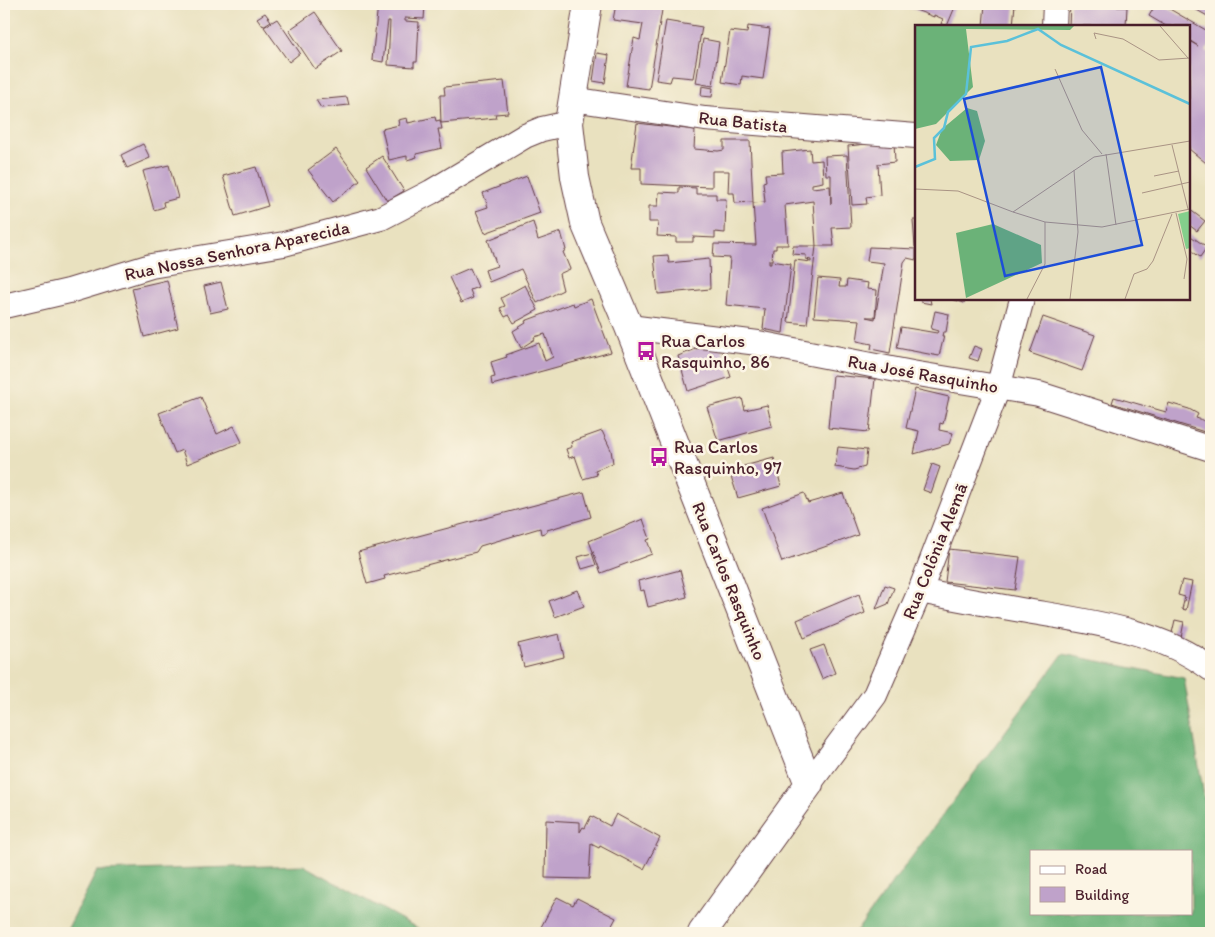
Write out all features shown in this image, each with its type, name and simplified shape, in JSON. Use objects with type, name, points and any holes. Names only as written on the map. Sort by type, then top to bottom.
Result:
[{"type":"main road","name":"Rua Carlos Rasquinho","points":[[588,4],[570,111],[575,177],[585,223],[629,327],[809,784]]},
{"type":"main road","points":[[702,933],[809,784]]},
{"type":"street","points":[[1054,4],[1054,25]]},
{"type":"street","name":"Rua Batista","points":[[570,111],[705,119],[915,136]]},
{"type":"street","name":"Rua Nossa Senhora Aparecida","points":[[4,306],[69,291],[151,266],[284,244],[381,218],[431,192],[570,111]]},
{"type":"street","name":"Rua Colônia Alemã","points":[[809,784],[875,695],[920,591],[998,388],[1022,300]]},
{"type":"street","name":"Rua José Rasquinho","points":[[629,327],[758,343],[1039,394],[1211,449]]},
{"type":"street","points":[[920,591],[1069,618],[1143,636],[1198,659],[1211,669]]},
{"type":"green space","points":[[1063,654],[1184,678],[1211,838],[1211,933],[855,933]]},
{"type":"green space","points":[[303,865],[419,929],[418,933],[69,933],[67,930],[97,871]]},
{"type":"building","points":[[378,4],[425,5],[424,19],[405,18],[405,21],[419,22],[417,62],[414,62],[414,67],[388,65],[390,21],[388,21],[383,62],[372,60]]},
{"type":"building","points":[[616,4],[663,4],[649,89],[626,86],[634,38],[640,40],[643,24],[613,20]]},
{"type":"building","points":[[900,4],[945,4],[955,7],[947,25],[941,24],[943,19],[934,15],[934,17]]},
{"type":"building","points":[[985,4],[1015,4],[1013,25],[983,25]]},
{"type":"building","points":[[1070,4],[1117,4],[1117,7],[1127,7],[1126,25],[1069,25]]},
{"type":"building","points":[[1156,4],[1161,4],[1211,33],[1211,44],[1206,51],[1211,54],[1211,167],[1190,150],[1190,42],[1198,46],[1190,41],[1190,25],[1164,25],[1149,16]]},
{"type":"building","points":[[1186,4],[1211,4],[1211,18]]},
{"type":"building","points":[[315,12],[342,51],[315,69],[289,30]]},
{"type":"building","points":[[265,13],[271,21],[263,26],[257,18]]},
{"type":"building","points":[[277,19],[300,53],[289,62],[264,27]]},
{"type":"building","points":[[666,21],[702,27],[693,78],[672,76],[670,82],[656,80]]},
{"type":"building","points":[[748,26],[770,29],[763,79],[742,76],[741,85],[722,82],[730,31],[747,33]]},
{"type":"building","points":[[703,39],[719,42],[713,86],[696,83]]},
{"type":"building","points":[[597,53],[609,55],[605,83],[593,81]]},
{"type":"building","points":[[504,81],[508,113],[495,114],[496,118],[441,123],[440,95],[445,95],[444,87]]},
{"type":"building","points":[[702,86],[713,88],[712,97],[701,96]]},
{"type":"building","points":[[347,97],[349,105],[321,108],[316,100]]},
{"type":"building","points":[[435,117],[436,121],[440,120],[442,129],[438,129],[442,148],[416,154],[417,157],[407,160],[407,156],[389,160],[382,129],[399,125],[398,120],[407,118],[408,123]]},
{"type":"building","points":[[637,123],[695,130],[694,149],[718,151],[724,150],[724,141],[750,141],[753,202],[735,203],[734,193],[728,193],[729,171],[712,171],[712,187],[641,184],[641,168],[631,168]]},
{"type":"building","points":[[894,141],[895,162],[878,164],[880,195],[866,197],[867,204],[852,205],[848,146]]},
{"type":"building","points":[[143,144],[150,158],[127,168],[121,155]]},
{"type":"building","points":[[336,149],[360,181],[333,202],[308,170]]},
{"type":"building","points":[[810,149],[811,161],[822,160],[823,182],[812,184],[812,188],[830,186],[831,204],[831,175],[826,175],[825,156],[847,155],[851,227],[832,228],[834,246],[816,246],[813,201],[785,205],[788,245],[776,245],[776,249],[773,249],[772,260],[769,260],[769,264],[771,264],[771,261],[791,264],[783,333],[763,329],[765,309],[726,305],[730,258],[713,257],[714,244],[756,245],[753,203],[765,202],[763,182],[766,181],[765,174],[783,173],[782,152]]},
{"type":"building","points":[[382,156],[404,191],[387,201],[366,167]]},
{"type":"building","points":[[169,165],[178,198],[163,202],[164,207],[154,210],[143,171]]},
{"type":"building","points":[[256,167],[268,206],[235,216],[223,176]]},
{"type":"building","points":[[527,176],[540,213],[485,233],[476,211],[488,207],[483,193]]},
{"type":"building","points":[[679,187],[696,188],[696,194],[716,194],[716,199],[726,199],[725,233],[715,232],[715,238],[693,237],[693,242],[676,242],[676,237],[657,236],[658,222],[649,222],[649,206],[658,206],[659,192],[679,193]]},
{"type":"building","points":[[1190,210],[1205,221],[1197,231],[1190,226]]},
{"type":"building","points":[[913,220],[915,220],[915,247]]},
{"type":"building","points":[[533,222],[538,240],[561,232],[566,250],[563,252],[570,269],[559,274],[563,290],[537,303],[521,269],[489,282],[485,270],[497,266],[488,240]]},
{"type":"building","points":[[1190,236],[1207,247],[1200,257],[1190,250]]},
{"type":"building","points":[[793,246],[816,246],[807,324],[788,322],[795,260],[811,262],[811,260],[806,259],[806,255],[792,254]]},
{"type":"building","points":[[869,247],[915,249],[915,260],[907,258],[904,262],[890,353],[871,349],[872,344],[857,341],[860,320],[814,317],[818,278],[840,280],[839,287],[846,287],[847,280],[868,283],[867,289],[877,290],[875,317],[866,317],[875,319],[884,263],[867,261]]},
{"type":"building","points":[[668,255],[669,263],[709,259],[710,289],[658,294],[654,256]]},
{"type":"building","points":[[470,268],[478,287],[470,290],[473,298],[461,303],[449,277]]},
{"type":"building","points":[[167,280],[178,328],[144,337],[132,288]]},
{"type":"building","points":[[221,282],[228,309],[210,313],[204,286]]},
{"type":"building","points":[[525,285],[538,310],[514,323],[509,315],[505,317],[500,308],[505,306],[501,298]]},
{"type":"building","points":[[591,299],[611,352],[492,385],[491,378],[495,377],[491,362],[507,357],[506,355],[539,343],[545,361],[553,357],[545,334],[534,337],[535,339],[521,348],[513,331],[526,323],[525,321],[573,303],[574,306]]},
{"type":"building","points":[[921,300],[930,300],[931,304],[921,302]]},
{"type":"building","points":[[935,311],[949,314],[946,332],[943,332],[942,336],[944,336],[939,356],[897,348],[901,327],[937,333],[938,331],[931,329]]},
{"type":"building","points":[[1043,317],[1095,335],[1082,371],[1030,353]]},
{"type":"building","points":[[719,340],[731,377],[688,391],[678,356]]},
{"type":"building","points":[[974,346],[982,349],[978,361],[969,358]]},
{"type":"building","points":[[833,375],[875,379],[869,432],[828,428]]},
{"type":"building","points":[[915,389],[949,397],[943,424],[940,423],[939,430],[953,433],[949,444],[914,454],[919,431],[906,428]]},
{"type":"building","points":[[201,397],[217,434],[234,426],[242,442],[187,464],[182,450],[175,453],[159,413]]},
{"type":"building","points":[[1114,397],[1166,412],[1169,403],[1189,409],[1198,414],[1196,418],[1211,423],[1211,434],[1112,403]]},
{"type":"building","points":[[742,398],[745,410],[767,405],[772,426],[718,441],[707,407]]},
{"type":"building","points":[[602,431],[611,450],[613,463],[595,470],[597,475],[583,479],[575,456],[569,458],[566,449],[572,447],[571,442]]},
{"type":"building","points":[[838,447],[867,450],[865,467],[854,470],[835,467]]},
{"type":"building","points":[[774,458],[781,486],[738,498],[729,470]]},
{"type":"building","points":[[932,464],[940,467],[931,493],[923,490]]},
{"type":"building","points":[[584,492],[591,517],[547,530],[547,532],[541,534],[540,528],[480,546],[476,552],[384,576],[385,579],[367,584],[358,552]]},
{"type":"building","points":[[804,493],[808,503],[843,493],[858,535],[782,562],[762,508]]},
{"type":"building","points":[[643,519],[650,539],[647,540],[652,554],[601,573],[589,541]]},
{"type":"building","points":[[949,549],[1020,557],[1015,590],[945,582]]},
{"type":"building","points":[[592,553],[596,565],[582,569],[578,557]]},
{"type":"building","points":[[680,570],[687,597],[648,607],[644,590],[640,591],[638,581]]},
{"type":"building","points":[[1182,580],[1192,582],[1186,610],[1182,609],[1185,597],[1178,595]]},
{"type":"building","points":[[885,585],[894,588],[888,604],[876,609]]},
{"type":"building","points":[[577,590],[584,606],[555,617],[549,601]]},
{"type":"building","points":[[859,594],[865,613],[804,638],[797,620]]},
{"type":"building","points":[[1175,620],[1184,622],[1181,638],[1172,633]]},
{"type":"building","points":[[559,634],[564,657],[524,667],[518,644]]},
{"type":"building","points":[[824,645],[835,673],[822,679],[810,650]]},
{"type":"building","points":[[616,814],[660,838],[644,869],[600,846],[599,848],[591,844],[589,879],[545,878],[546,820],[580,822],[580,832],[583,827],[585,828],[591,816],[610,826]]},
{"type":"building","points":[[557,897],[573,905],[577,898],[616,918],[608,933],[572,933],[565,929],[563,933],[552,933],[541,927]]},
{"type":"place","name":"Rua Carlos Rasquinho, 86","points":[[646,351]]},
{"type":"place","name":"Rua Carlos Rasquinho, 97","points":[[659,457]]}]
